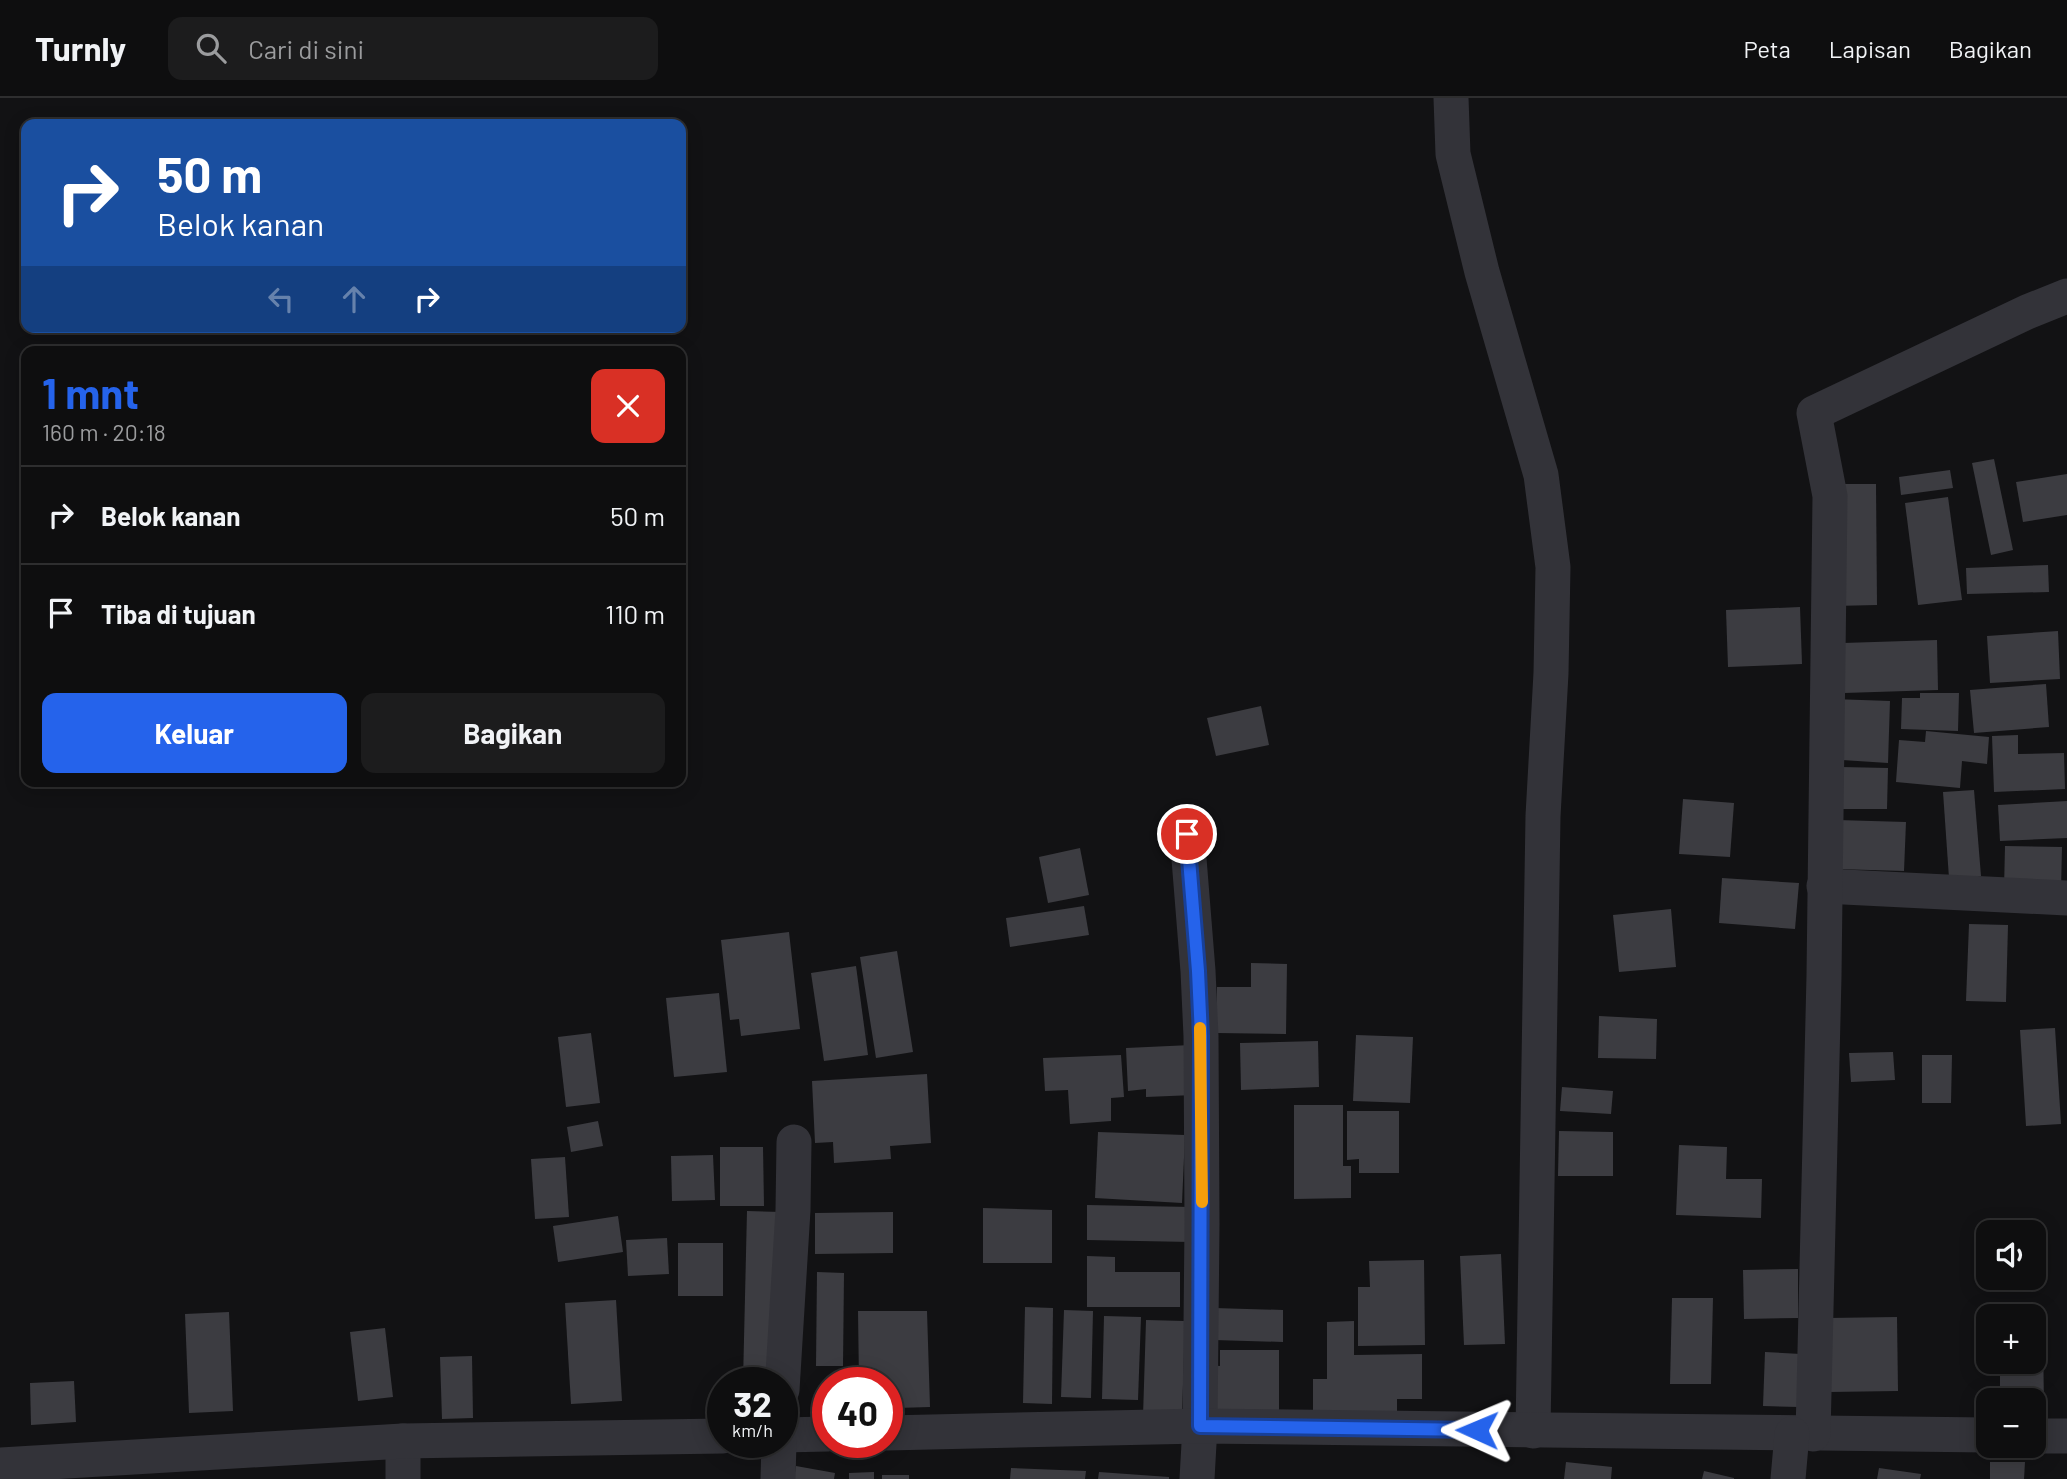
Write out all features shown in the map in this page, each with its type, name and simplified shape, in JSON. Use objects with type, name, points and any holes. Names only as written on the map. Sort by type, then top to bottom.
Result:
[{"type":"street","points":[[1451,98],[1454,154],[1482,272],[1541,475],[1553,568],[1551,673],[1542,830],[1533,1431]]},
{"type":"street","points":[[1788,1479],[1802,1434],[1824,976],[1830,496],[1814,414],[2027,312],[2067,296]]},
{"type":"street","points":[[1187,834],[1201,1036],[1200,1426],[1197,1479]]},
{"type":"street","points":[[1824,886],[2067,898]]},
{"type":"street","points":[[783,1367],[793,1210],[794,1142]]},
{"type":"street","points":[[903,1433],[1200,1426],[1976,1435]]},
{"type":"street","points":[[0,1465],[403,1441],[707,1436]]},
{"type":"street","points":[[2046,1436],[2067,1436]]},
{"type":"street","points":[[403,1441],[403,1479]]},
{"type":"street","points":[[778,1479],[779,1458]]},
{"type":"building","points":[[1994,459],[2013,550],[1991,555],[1972,463]]},
{"type":"building","points":[[1950,470],[1953,488],[1901,495],[1899,477]]},
{"type":"building","points":[[2067,474],[2067,515],[2023,522],[2016,482]]},
{"type":"building","points":[[1834,484],[1876,484],[1877,605],[1834,606]]},
{"type":"building","points":[[1948,497],[1962,600],[1918,605],[1905,503]]},
{"type":"building","points":[[2048,565],[2049,592],[1967,594],[1966,568]]},
{"type":"building","points":[[1800,607],[1802,664],[1728,667],[1726,610]]},
{"type":"building","points":[[2058,631],[2060,679],[1990,683],[1987,636]]},
{"type":"building","points":[[1937,640],[1938,690],[1844,693],[1843,643]]},
{"type":"building","points":[[2046,684],[2049,727],[1974,733],[1970,690]]},
{"type":"building","points":[[1920,693],[1959,693],[1958,731],[1901,729],[1902,698],[1920,698]]},
{"type":"building","points":[[1833,699],[1890,701],[1888,763],[1842,760]]},
{"type":"building","points":[[1261,706],[1269,745],[1216,756],[1207,718]]},
{"type":"building","points":[[1926,731],[1989,737],[1987,764],[1962,761],[1960,788],[1896,782],[1899,740],[1925,742]]},
{"type":"building","points":[[2018,735],[2018,754],[2064,753],[2065,789],[1994,792],[1992,736]]},
{"type":"building","points":[[1841,767],[1888,768],[1887,809],[1841,809]]},
{"type":"building","points":[[1974,790],[1981,876],[1949,878],[1943,792]]},
{"type":"building","points":[[1683,799],[1734,803],[1730,857],[1679,854]]},
{"type":"building","points":[[2067,801],[2067,838],[2000,841],[1998,805]]},
{"type":"building","points":[[1837,820],[1906,822],[1904,871],[1836,869]]},
{"type":"building","points":[[2005,846],[2062,847],[2061,890],[2004,889]]},
{"type":"building","points":[[1080,848],[1089,895],[1048,903],[1039,857]]},
{"type":"building","points":[[1722,878],[1799,883],[1795,929],[1719,923]]},
{"type":"building","points":[[1084,906],[1089,935],[1010,947],[1006,918]]},
{"type":"building","points":[[1671,909],[1676,967],[1619,972],[1613,915]]},
{"type":"building","points":[[1969,924],[2008,925],[2006,1002],[1966,1001]]},
{"type":"building","points":[[789,932],[800,1029],[741,1036],[739,1019],[730,1020],[721,940]]},
{"type":"building","points":[[897,951],[913,1052],[876,1058],[860,957]]},
{"type":"building","points":[[1251,963],[1287,964],[1286,1034],[1216,1033],[1217,987],[1251,987]]},
{"type":"building","points":[[856,966],[868,1055],[824,1061],[811,973]]},
{"type":"building","points":[[719,993],[727,1072],[674,1077],[666,998]]},
{"type":"building","points":[[1599,1016],[1657,1019],[1656,1059],[1598,1058]]},
{"type":"building","points":[[2055,1028],[2061,1124],[2026,1126],[2020,1030]]},
{"type":"building","points":[[591,1033],[600,1103],[566,1107],[558,1037]]},
{"type":"building","points":[[1356,1035],[1413,1037],[1410,1103],[1353,1101]]},
{"type":"building","points":[[1318,1041],[1319,1087],[1241,1090],[1240,1043]]},
{"type":"building","points":[[1191,1045],[1194,1095],[1146,1097],[1146,1089],[1128,1091],[1126,1048]]},
{"type":"building","points":[[1893,1052],[1895,1080],[1851,1082],[1849,1053]]},
{"type":"building","points":[[1121,1055],[1124,1097],[1111,1098],[1111,1121],[1070,1124],[1068,1090],[1045,1091],[1043,1058]]},
{"type":"building","points":[[1922,1055],[1952,1055],[1951,1103],[1922,1103]]},
{"type":"building","points":[[927,1074],[931,1143],[890,1146],[891,1159],[834,1163],[833,1142],[815,1143],[812,1081]]},
{"type":"building","points":[[1562,1087],[1613,1091],[1611,1114],[1560,1111]]},
{"type":"building","points":[[1294,1105],[1343,1105],[1343,1166],[1351,1166],[1351,1198],[1294,1199]]},
{"type":"building","points":[[1347,1111],[1399,1111],[1399,1173],[1359,1173],[1359,1159],[1347,1160]]},
{"type":"building","points":[[598,1121],[603,1146],[571,1152],[567,1127]]},
{"type":"building","points":[[1559,1131],[1613,1132],[1613,1176],[1558,1176]]},
{"type":"building","points":[[1098,1132],[1185,1135],[1182,1203],[1095,1198]]},
{"type":"building","points":[[1679,1145],[1727,1147],[1726,1179],[1762,1179],[1761,1218],[1676,1215]]},
{"type":"building","points":[[720,1147],[763,1147],[764,1206],[720,1206]]},
{"type":"building","points":[[713,1155],[715,1200],[672,1201],[671,1156]]},
{"type":"building","points":[[565,1157],[569,1217],[535,1219],[531,1159]]},
{"type":"building","points":[[1087,1205],[1192,1207],[1191,1242],[1087,1240]]},
{"type":"building","points":[[983,1208],[1052,1210],[1052,1263],[983,1263]]},
{"type":"building","points":[[747,1211],[782,1212],[777,1367],[743,1367]]},
{"type":"building","points":[[893,1212],[893,1253],[815,1254],[815,1213]]},
{"type":"building","points":[[618,1216],[623,1252],[558,1262],[553,1226]]},
{"type":"building","points":[[667,1238],[669,1274],[628,1276],[626,1240]]},
{"type":"building","points":[[678,1243],[723,1243],[723,1296],[678,1296]]},
{"type":"building","points":[[1501,1254],[1505,1344],[1464,1345],[1460,1256]]},
{"type":"building","points":[[1087,1256],[1115,1257],[1115,1272],[1180,1272],[1180,1307],[1087,1307]]},
{"type":"building","points":[[1424,1260],[1425,1345],[1358,1346],[1358,1287],[1370,1287],[1369,1261]]},
{"type":"building","points":[[1798,1269],[1798,1318],[1744,1319],[1743,1270]]},
{"type":"building","points":[[817,1272],[844,1273],[843,1366],[816,1366]]},
{"type":"building","points":[[1672,1298],[1713,1298],[1711,1384],[1670,1384]]},
{"type":"building","points":[[616,1300],[622,1401],[571,1404],[565,1303]]},
{"type":"building","points":[[1025,1307],[1053,1308],[1052,1404],[1023,1403]]},
{"type":"building","points":[[1214,1308],[1283,1310],[1283,1342],[1214,1340]]},
{"type":"building","points":[[1064,1310],[1093,1311],[1091,1398],[1061,1397]]},
{"type":"building","points":[[858,1311],[927,1311],[930,1407],[903,1408],[903,1367],[859,1367]]},
{"type":"building","points":[[229,1312],[233,1411],[189,1413],[185,1314]]},
{"type":"building","points":[[1104,1316],[1141,1317],[1138,1400],[1102,1399]]},
{"type":"building","points":[[1897,1317],[1898,1391],[1829,1392],[1828,1318]]},
{"type":"building","points":[[1146,1320],[1185,1321],[1182,1416],[1143,1416]]},
{"type":"building","points":[[1354,1321],[1354,1355],[1422,1354],[1422,1399],[1397,1399],[1397,1413],[1313,1421],[1313,1379],[1327,1379],[1327,1322]]},
{"type":"building","points":[[385,1328],[393,1397],[358,1401],[350,1332]]},
{"type":"building","points":[[1220,1350],[1279,1350],[1279,1415],[1208,1415],[1208,1365],[1220,1366]]},
{"type":"building","points":[[1765,1352],[1801,1354],[1799,1407],[1763,1406]]},
{"type":"building","points":[[472,1356],[473,1418],[442,1419],[440,1357]]},
{"type":"building","points":[[2000,1374],[2044,1374],[2044,1388],[2000,1388]]},
{"type":"building","points":[[74,1381],[76,1422],[31,1425],[30,1383]]},
{"type":"building","points":[[1566,1462],[1612,1467],[1611,1479],[1564,1479]]},
{"type":"building","points":[[1990,1462],[2025,1462],[2024,1479],[1990,1479]]},
{"type":"building","points":[[796,1466],[835,1473],[834,1479],[794,1479]]},
{"type":"building","points":[[1011,1468],[1086,1471],[1085,1479],[1010,1479]]},
{"type":"building","points":[[1879,1468],[1921,1474],[1920,1479],[1877,1479]]},
{"type":"building","points":[[1704,1471],[1734,1478],[1734,1479],[1702,1479]]},
{"type":"building","points":[[874,1472],[874,1479],[849,1479],[849,1473]]},
{"type":"building","points":[[1099,1472],[1169,1477],[1169,1479],[1098,1479]]},
{"type":"building","points":[[882,1475],[909,1475],[909,1479],[882,1479]]},
{"type":"slow traffic","points":[[1200,1028],[1202,1202]]},
{"type":"route","points":[[1187,834],[1201,1036],[1200,1426],[1477,1430]]}]
